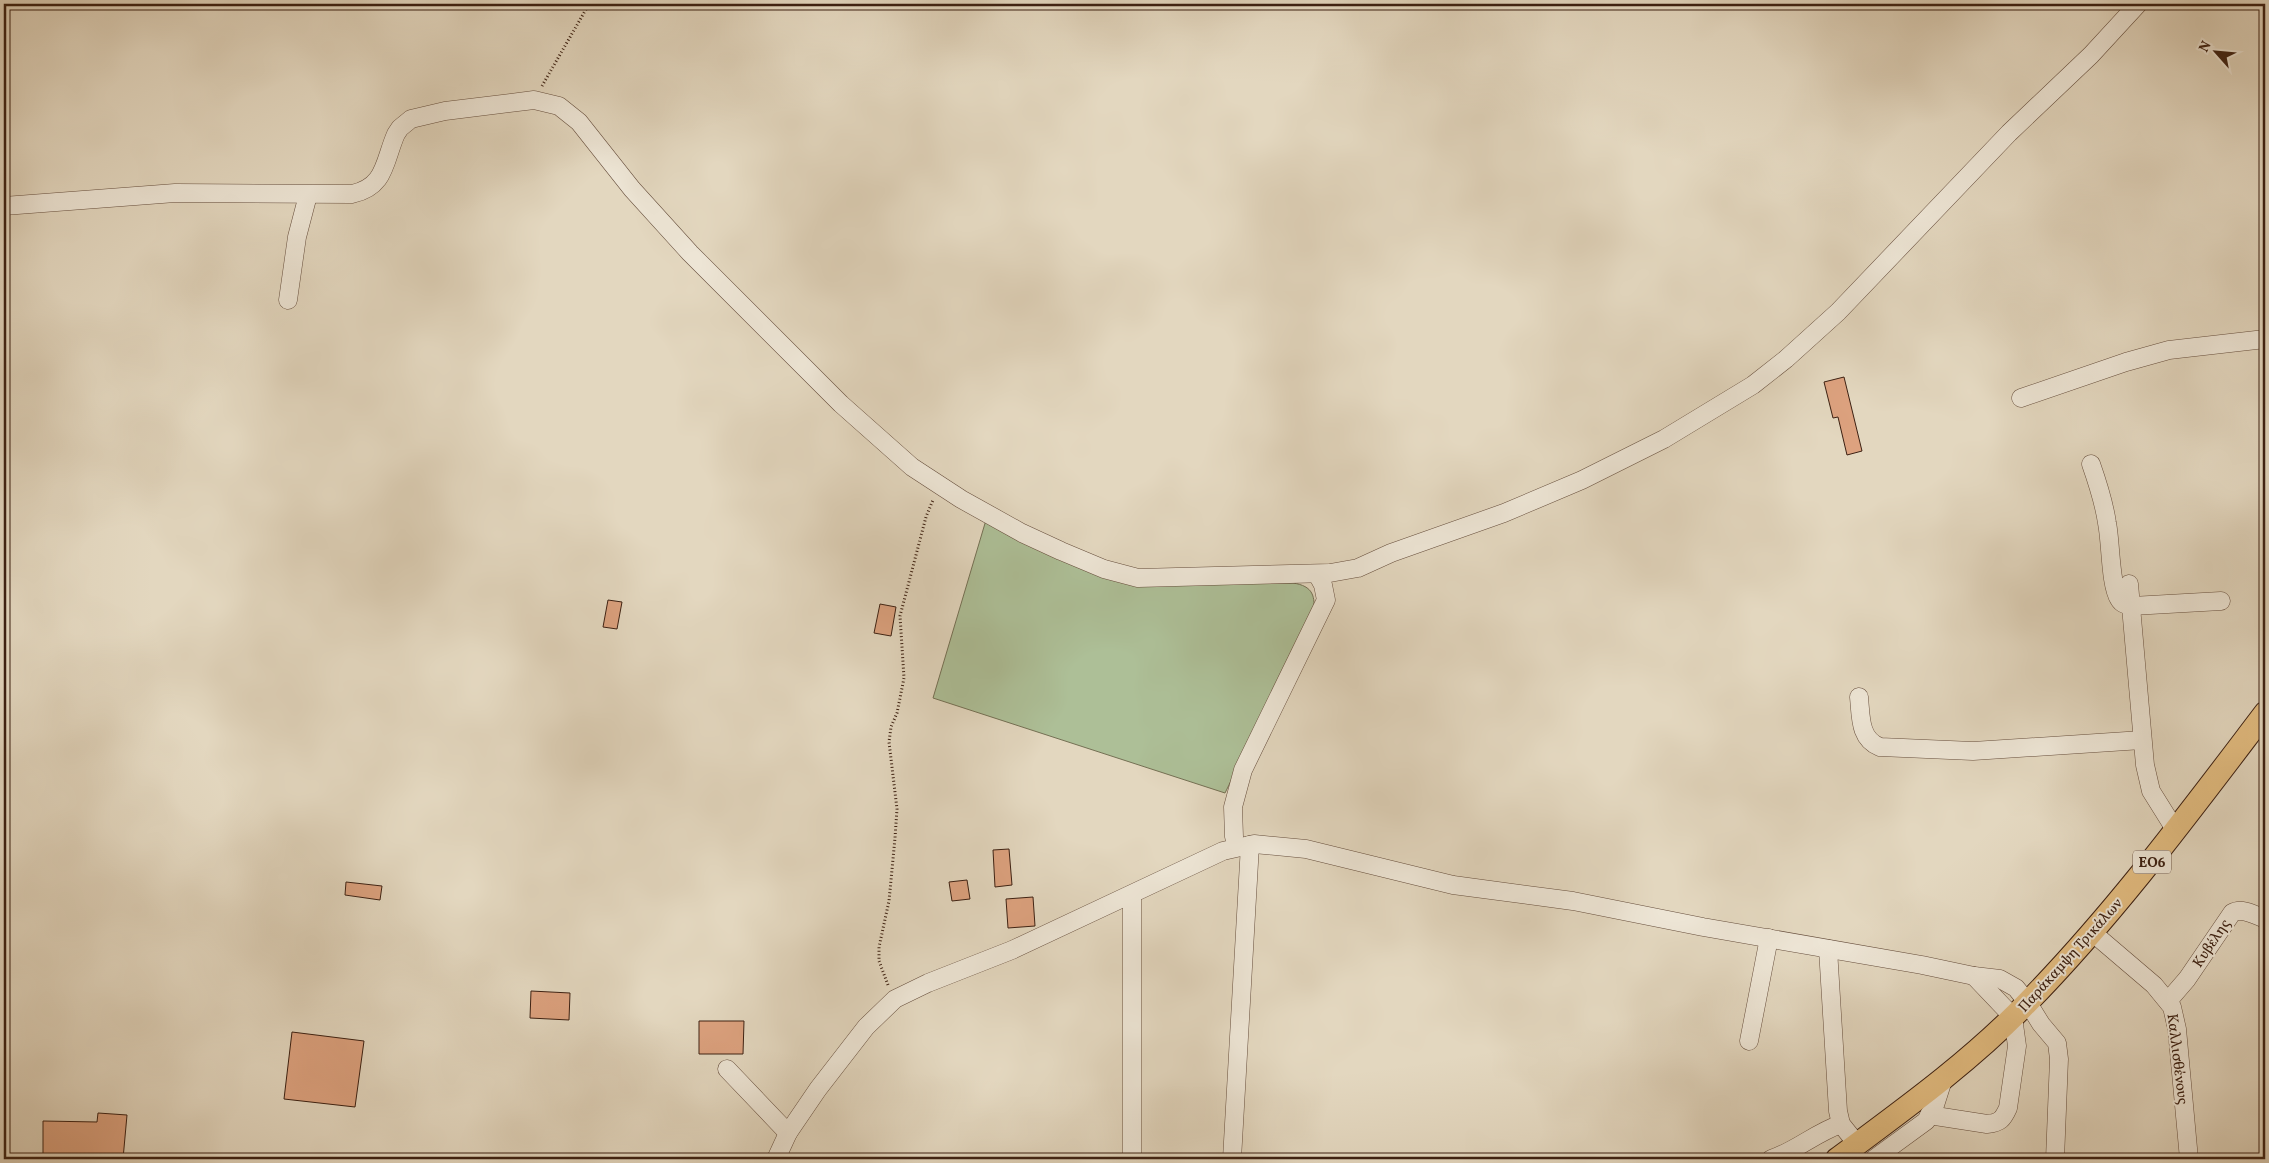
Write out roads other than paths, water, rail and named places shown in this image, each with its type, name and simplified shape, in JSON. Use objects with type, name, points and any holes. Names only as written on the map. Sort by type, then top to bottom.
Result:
[{"type":"main road","name":"Παράκαμψη Τρικάλων","points":[[1837,1159],[1943,1080],[2020,1010],[2093,933],[2176,831],[2265,713]]},
{"type":"street","points":[[4,206],[175,193],[352,194],[372,188],[380,178],[400,128],[417,116],[534,100],[559,106],[580,122],[632,189],[690,253],[866,428],[912,467],[941,487],[1022,533],[1089,563],[1121,574],[1150,579],[1344,572],[1391,553],[1504,513],[1582,480],[1664,438],[1753,385],[1786,359],[1838,312],[2009,133],[2091,55],[2138,4]]},
{"type":"street","points":[[288,300],[297,236],[308,195]]},
{"type":"street","points":[[2021,398],[2126,362],[2169,350],[2265,339]]},
{"type":"street","points":[[2091,464],[2102,496],[2117,594],[2124,604],[2132,606],[2221,601]]},
{"type":"street","points":[[1234,837],[1233,807],[1243,770],[1326,600],[1344,572]]},
{"type":"street","points":[[1317,574],[1323,585],[1326,600]]},
{"type":"street","points":[[2129,584],[2145,765],[2151,791],[2176,831]]},
{"type":"street","points":[[1859,697],[1865,736],[1868,742],[1880,747],[1973,751],[2142,740]]},
{"type":"street","points":[[776,1159],[788,1133],[814,1095],[862,1032],[895,999],[928,983],[1012,950],[1223,851],[1250,845],[1270,844],[1306,849],[1453,884],[1565,900],[1974,976],[2041,1024],[2056,1043],[2058,1050],[2055,1159]]},
{"type":"street","points":[[1232,1159],[1250,845]]},
{"type":"street","points":[[1132,895],[1132,1159]]},
{"type":"street","name":"Κυβέλης","points":[[2168,1000],[2187,979],[2232,913],[2236,910],[2242,911],[2265,919]]},
{"type":"street","name":"Καλλισθένους","points":[[2093,933],[2134,967],[2168,1000],[2174,1013],[2189,1159]]},
{"type":"street","points":[[1749,1041],[1769,938]]},
{"type":"street","points":[[1828,948],[1836,1093],[1842,1124],[1857,1144]]},
{"type":"street","points":[[1929,1115],[1987,1124],[2000,1122],[2008,1108],[2020,1010]]},
{"type":"street","points":[[727,1068],[788,1133]]},
{"type":"street","points":[[1874,1159],[1926,1121],[1943,1080]]},
{"type":"street","points":[[1771,1159],[1791,1152],[1822,1131],[1842,1124]]}]
